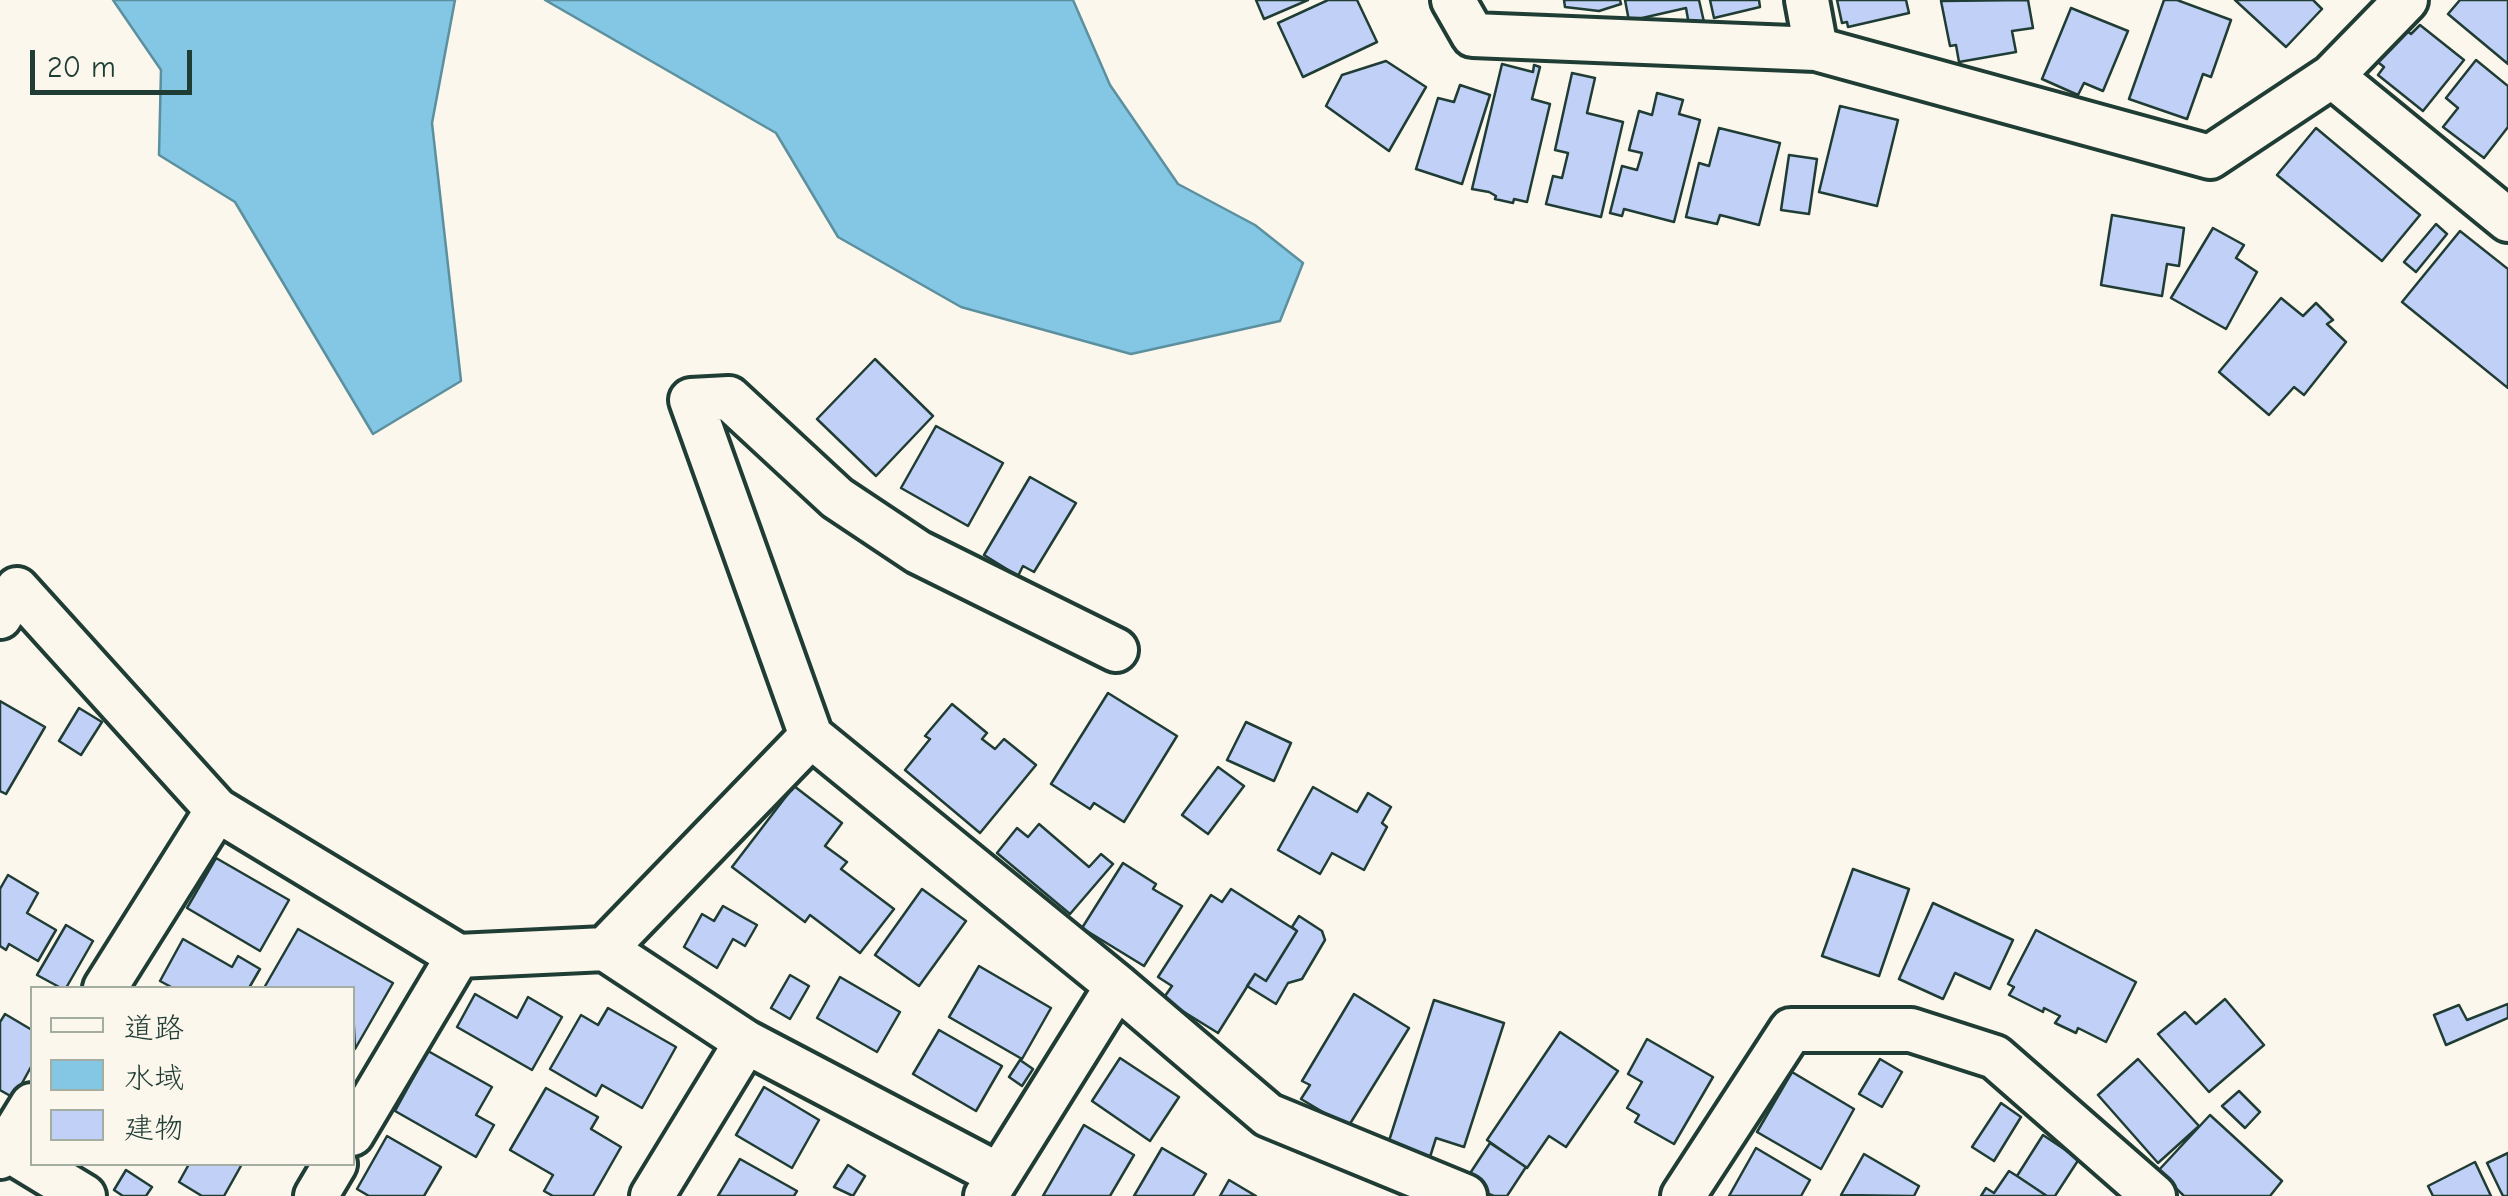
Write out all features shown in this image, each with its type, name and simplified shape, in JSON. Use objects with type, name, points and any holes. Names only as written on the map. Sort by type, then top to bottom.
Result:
[{"type":"street","points":[[1453,0],[1473,35],[1816,49],[2210,157],[2332,76],[2406,0]]},
{"type":"street","points":[[1807,0],[1816,49]]},
{"type":"street","points":[[2332,76],[2508,220]]},
{"type":"street","points":[[1116,650],[918,552],[836,498],[729,398],[692,400],[810,736],[1268,1115],[1466,1196]]},
{"type":"street","points":[[0,617],[17,588],[217,810],[458,956],[605,949],[746,1042],[992,1185],[1116,986]]},
{"type":"street","points":[[605,949],[810,736]]},
{"type":"street","points":[[106,986],[217,810]]},
{"type":"street","points":[[355,1129],[458,956]]},
{"type":"street","points":[[1683,1196],[1791,1030],[1911,1030],[1995,1058],[2154,1196]]},
{"type":"street","points":[[652,1196],[746,1042]]},
{"type":"street","points":[[30,1107],[2,1150],[30,1166]]},
{"type":"street","points":[[31,1166],[84,1196]]},
{"type":"street","points":[[316,1196],[334,1166]]},
{"type":"water","points":[[113,0],[455,0],[432,123],[461,381],[373,434],[235,202],[159,155],[161,70]]},
{"type":"water","points":[[545,0],[1073,0],[1110,85],[1178,184],[1255,225],[1303,263],[1280,321],[1131,354],[961,307],[838,237],[776,133]]},
{"type":"building","points":[[1256,0],[1308,0],[1264,19]]},
{"type":"building","points":[[1328,0],[1357,0],[1377,42],[1303,77],[1278,23]]},
{"type":"building","points":[[1564,0],[1620,0],[1621,4],[1599,11],[1565,7]]},
{"type":"building","points":[[1625,0],[1699,0],[1704,22],[1689,25],[1686,8],[1629,21]]},
{"type":"building","points":[[1710,0],[1759,0],[1760,7],[1714,18]]},
{"type":"building","points":[[1837,0],[1906,0],[1909,13],[1848,27],[1847,22],[1842,23]]},
{"type":"building","points":[[2028,0],[2033,28],[2012,31],[2016,52],[1959,62],[1956,45],[1950,46],[1941,1]]},
{"type":"building","points":[[2164,0],[2177,0],[2231,20],[2211,77],[2203,74],[2187,119],[2129,99]]},
{"type":"building","points":[[2235,0],[2313,0],[2322,9],[2286,47]]},
{"type":"building","points":[[2460,0],[2508,0],[2508,64],[2448,14]]},
{"type":"building","points":[[2071,8],[2128,31],[2103,91],[2084,83],[2078,95],[2042,79]]},
{"type":"building","points":[[2420,25],[2464,60],[2423,111],[2378,75],[2384,67],[2374,59],[2401,26],[2411,34]]},
{"type":"building","points":[[2476,60],[2508,86],[2508,127],[2484,158],[2443,127],[2458,108],[2446,98]]},
{"type":"building","points":[[1386,61],[1426,87],[1389,151],[1326,106],[1342,75]]},
{"type":"building","points":[[1502,64],[1533,72],[1534,65],[1540,67],[1532,99],[1550,104],[1527,202],[1495,199],[1489,192],[1472,189]]},
{"type":"building","points":[[1572,73],[1595,78],[1587,113],[1623,122],[1601,217],[1546,204],[1553,176],[1562,178],[1568,153],[1555,150]]},
{"type":"building","points":[[1460,85],[1490,95],[1462,184],[1416,169],[1438,98],[1454,102]]},
{"type":"building","points":[[1657,93],[1683,100],[1679,114],[1700,120],[1674,222],[1624,209],[1622,216],[1610,213],[1622,166],[1637,170],[1642,153],[1629,150],[1639,111],[1652,115]]},
{"type":"building","points":[[1840,106],[1898,120],[1877,206],[1819,192]]},
{"type":"building","points":[[1719,128],[1780,143],[1759,225],[1720,215],[1717,224],[1686,217],[1699,163],[1709,166]]},
{"type":"building","points":[[2316,128],[2420,215],[2382,261],[2277,175]]},
{"type":"building","points":[[1789,155],[1817,159],[1809,214],[1781,210]]},
{"type":"building","points":[[2112,215],[2184,228],[2179,266],[2167,264],[2162,296],[2101,285]]},
{"type":"building","points":[[2436,224],[2447,234],[2416,272],[2404,262]]},
{"type":"building","points":[[2213,228],[2244,245],[2236,258],[2257,272],[2226,329],[2171,298]]},
{"type":"building","points":[[2460,231],[2508,269],[2508,388],[2402,302]]},
{"type":"building","points":[[2281,298],[2303,316],[2316,303],[2333,320],[2327,324],[2346,342],[2304,395],[2294,387],[2269,415],[2219,372]]},
{"type":"building","points":[[875,359],[933,416],[876,476],[817,419]]},
{"type":"building","points":[[936,426],[1003,463],[968,526],[901,488]]},
{"type":"building","points":[[1030,477],[1076,503],[1034,572],[1023,566],[1018,576],[984,555]]},
{"type":"building","points":[[1108,693],[1177,736],[1124,822],[1094,803],[1090,809],[1051,784]]},
{"type":"building","points":[[0,701],[45,727],[6,794],[0,791]]},
{"type":"building","points":[[952,704],[987,733],[982,739],[995,749],[1004,739],[1036,765],[980,833],[905,770],[930,739],[925,736]]},
{"type":"building","points":[[79,708],[102,722],[81,755],[59,741]]},
{"type":"building","points":[[1246,722],[1291,743],[1274,781],[1227,760]]},
{"type":"building","points":[[1218,767],[1244,786],[1208,834],[1182,815]]},
{"type":"building","points":[[794,786],[842,823],[825,846],[847,862],[841,869],[894,909],[860,953],[810,915],[805,922],[732,867]]},
{"type":"building","points":[[1313,787],[1357,812],[1368,793],[1391,807],[1382,823],[1387,827],[1364,870],[1332,853],[1320,874],[1278,850]]},
{"type":"building","points":[[1039,824],[1089,867],[1101,854],[1113,864],[1070,914],[997,853],[1017,828],[1028,837]]},
{"type":"building","points":[[216,858],[289,900],[260,951],[187,908]]},
{"type":"building","points":[[1123,863],[1156,884],[1153,889],[1182,906],[1144,966],[1082,928]]},
{"type":"building","points":[[1853,869],[1909,889],[1879,976],[1822,956]]},
{"type":"building","points":[[8,875],[38,893],[27,913],[56,930],[38,961],[9,944],[6,950],[0,946],[0,889]]},
{"type":"building","points":[[922,889],[966,921],[919,986],[875,955]]},
{"type":"building","points":[[1231,889],[1297,931],[1266,981],[1255,974],[1218,1033],[1163,999],[1172,986],[1158,977],[1211,895],[1222,902]]},
{"type":"building","points":[[1933,903],[2013,940],[1990,989],[1955,973],[1943,999],[1899,979]]},
{"type":"building","points":[[723,906],[757,925],[745,946],[733,939],[717,968],[684,947],[702,914],[714,921]]},
{"type":"building","points":[[1299,916],[1322,931],[1325,940],[1302,979],[1288,983],[1276,1004],[1247,986],[1255,974],[1266,981],[1297,931],[1292,927]]},
{"type":"building","points":[[66,925],[93,941],[67,986],[57,986],[37,975]]},
{"type":"building","points":[[298,929],[393,983],[355,1049],[355,986],[265,986]]},
{"type":"building","points":[[2036,930],[2136,982],[2106,1042],[2078,1028],[2076,1033],[2055,1023],[2060,1016],[2009,995],[2014,987],[2008,984]]},
{"type":"building","points":[[183,939],[232,967],[238,956],[260,969],[250,986],[169,986],[160,981]]},
{"type":"building","points":[[979,966],[1051,1008],[1022,1059],[949,1017]]},
{"type":"building","points":[[790,975],[809,986],[790,1019],[771,1008]]},
{"type":"building","points":[[840,977],[900,1012],[877,1052],[817,1018]]},
{"type":"building","points":[[475,994],[517,1018],[528,997],[562,1017],[532,1070],[457,1027]]},
{"type":"building","points":[[1354,994],[1409,1028],[1348,1127],[1301,1099],[1310,1085],[1302,1081]]},
{"type":"building","points":[[2225,999],[2264,1045],[2209,1092],[2158,1034],[2185,1012],[2196,1024]]},
{"type":"building","points":[[1434,1000],[1504,1023],[1464,1147],[1436,1138],[1430,1157],[1388,1144]]},
{"type":"building","points":[[2508,1004],[2508,1018],[2446,1045],[2434,1015],[2459,1005],[2467,1020]]},
{"type":"building","points":[[608,1008],[676,1047],[642,1108],[602,1085],[596,1096],[550,1069],[581,1015],[598,1025]]},
{"type":"building","points":[[5,1014],[30,1029],[30,1069],[14,1098],[0,1090],[0,1022]]},
{"type":"building","points":[[939,1030],[1002,1066],[976,1111],[913,1074]]},
{"type":"building","points":[[1560,1032],[1618,1071],[1566,1147],[1549,1136],[1527,1168],[1487,1140]]},
{"type":"building","points":[[1647,1039],[1713,1077],[1674,1144],[1635,1122],[1639,1115],[1627,1108],[1642,1082],[1628,1074]]},
{"type":"building","points":[[428,1051],[492,1087],[476,1115],[494,1125],[476,1157],[395,1111]]},
{"type":"building","points":[[1120,1058],[1179,1097],[1150,1141],[1092,1101]]},
{"type":"building","points":[[1880,1059],[1902,1072],[1882,1107],[1859,1094]]},
{"type":"building","points":[[2138,1059],[2199,1126],[2158,1163],[2098,1095]]},
{"type":"building","points":[[1020,1060],[1033,1069],[1022,1086],[1009,1077]]},
{"type":"building","points":[[1792,1072],[1854,1109],[1821,1169],[1757,1132]]},
{"type":"building","points":[[764,1087],[819,1120],[792,1168],[736,1135]]},
{"type":"building","points":[[546,1088],[598,1117],[591,1129],[621,1147],[593,1196],[553,1196],[544,1191],[553,1175],[510,1150]]},
{"type":"building","points":[[2239,1091],[2260,1112],[2245,1128],[2222,1106]]},
{"type":"building","points":[[2001,1103],[2021,1117],[1994,1161],[1972,1147]]},
{"type":"building","points":[[2210,1115],[2282,1181],[2270,1196],[2184,1196],[2158,1171]]},
{"type":"building","points":[[1084,1125],[1134,1155],[1110,1196],[1043,1196]]},
{"type":"building","points":[[2043,1135],[2079,1159],[2055,1196],[2047,1196],[2017,1176]]},
{"type":"building","points":[[387,1136],[441,1167],[424,1196],[369,1196],[357,1189]]},
{"type":"building","points":[[1490,1143],[1526,1167],[1507,1196],[1494,1196],[1463,1184]]},
{"type":"building","points":[[1162,1148],[1206,1174],[1193,1196],[1134,1196]]},
{"type":"building","points":[[1756,1148],[1810,1180],[1801,1196],[1729,1196]]},
{"type":"building","points":[[2508,1153],[2508,1196],[2503,1196],[2487,1163]]},
{"type":"building","points":[[1864,1154],[1919,1186],[1914,1196],[1841,1195]]},
{"type":"building","points":[[740,1159],[797,1191],[794,1196],[718,1196]]},
{"type":"building","points":[[2475,1162],[2491,1196],[2433,1196],[2428,1186]]},
{"type":"building","points":[[848,1165],[865,1176],[853,1196],[834,1187]]},
{"type":"building","points":[[188,1166],[241,1166],[224,1196],[202,1196],[179,1182]]},
{"type":"building","points":[[126,1170],[152,1187],[146,1196],[123,1196],[114,1190]]},
{"type":"building","points":[[2009,1171],[2047,1196],[1981,1196],[1986,1188],[1994,1193]]},
{"type":"building","points":[[1229,1180],[1256,1196],[1220,1196]]}]
